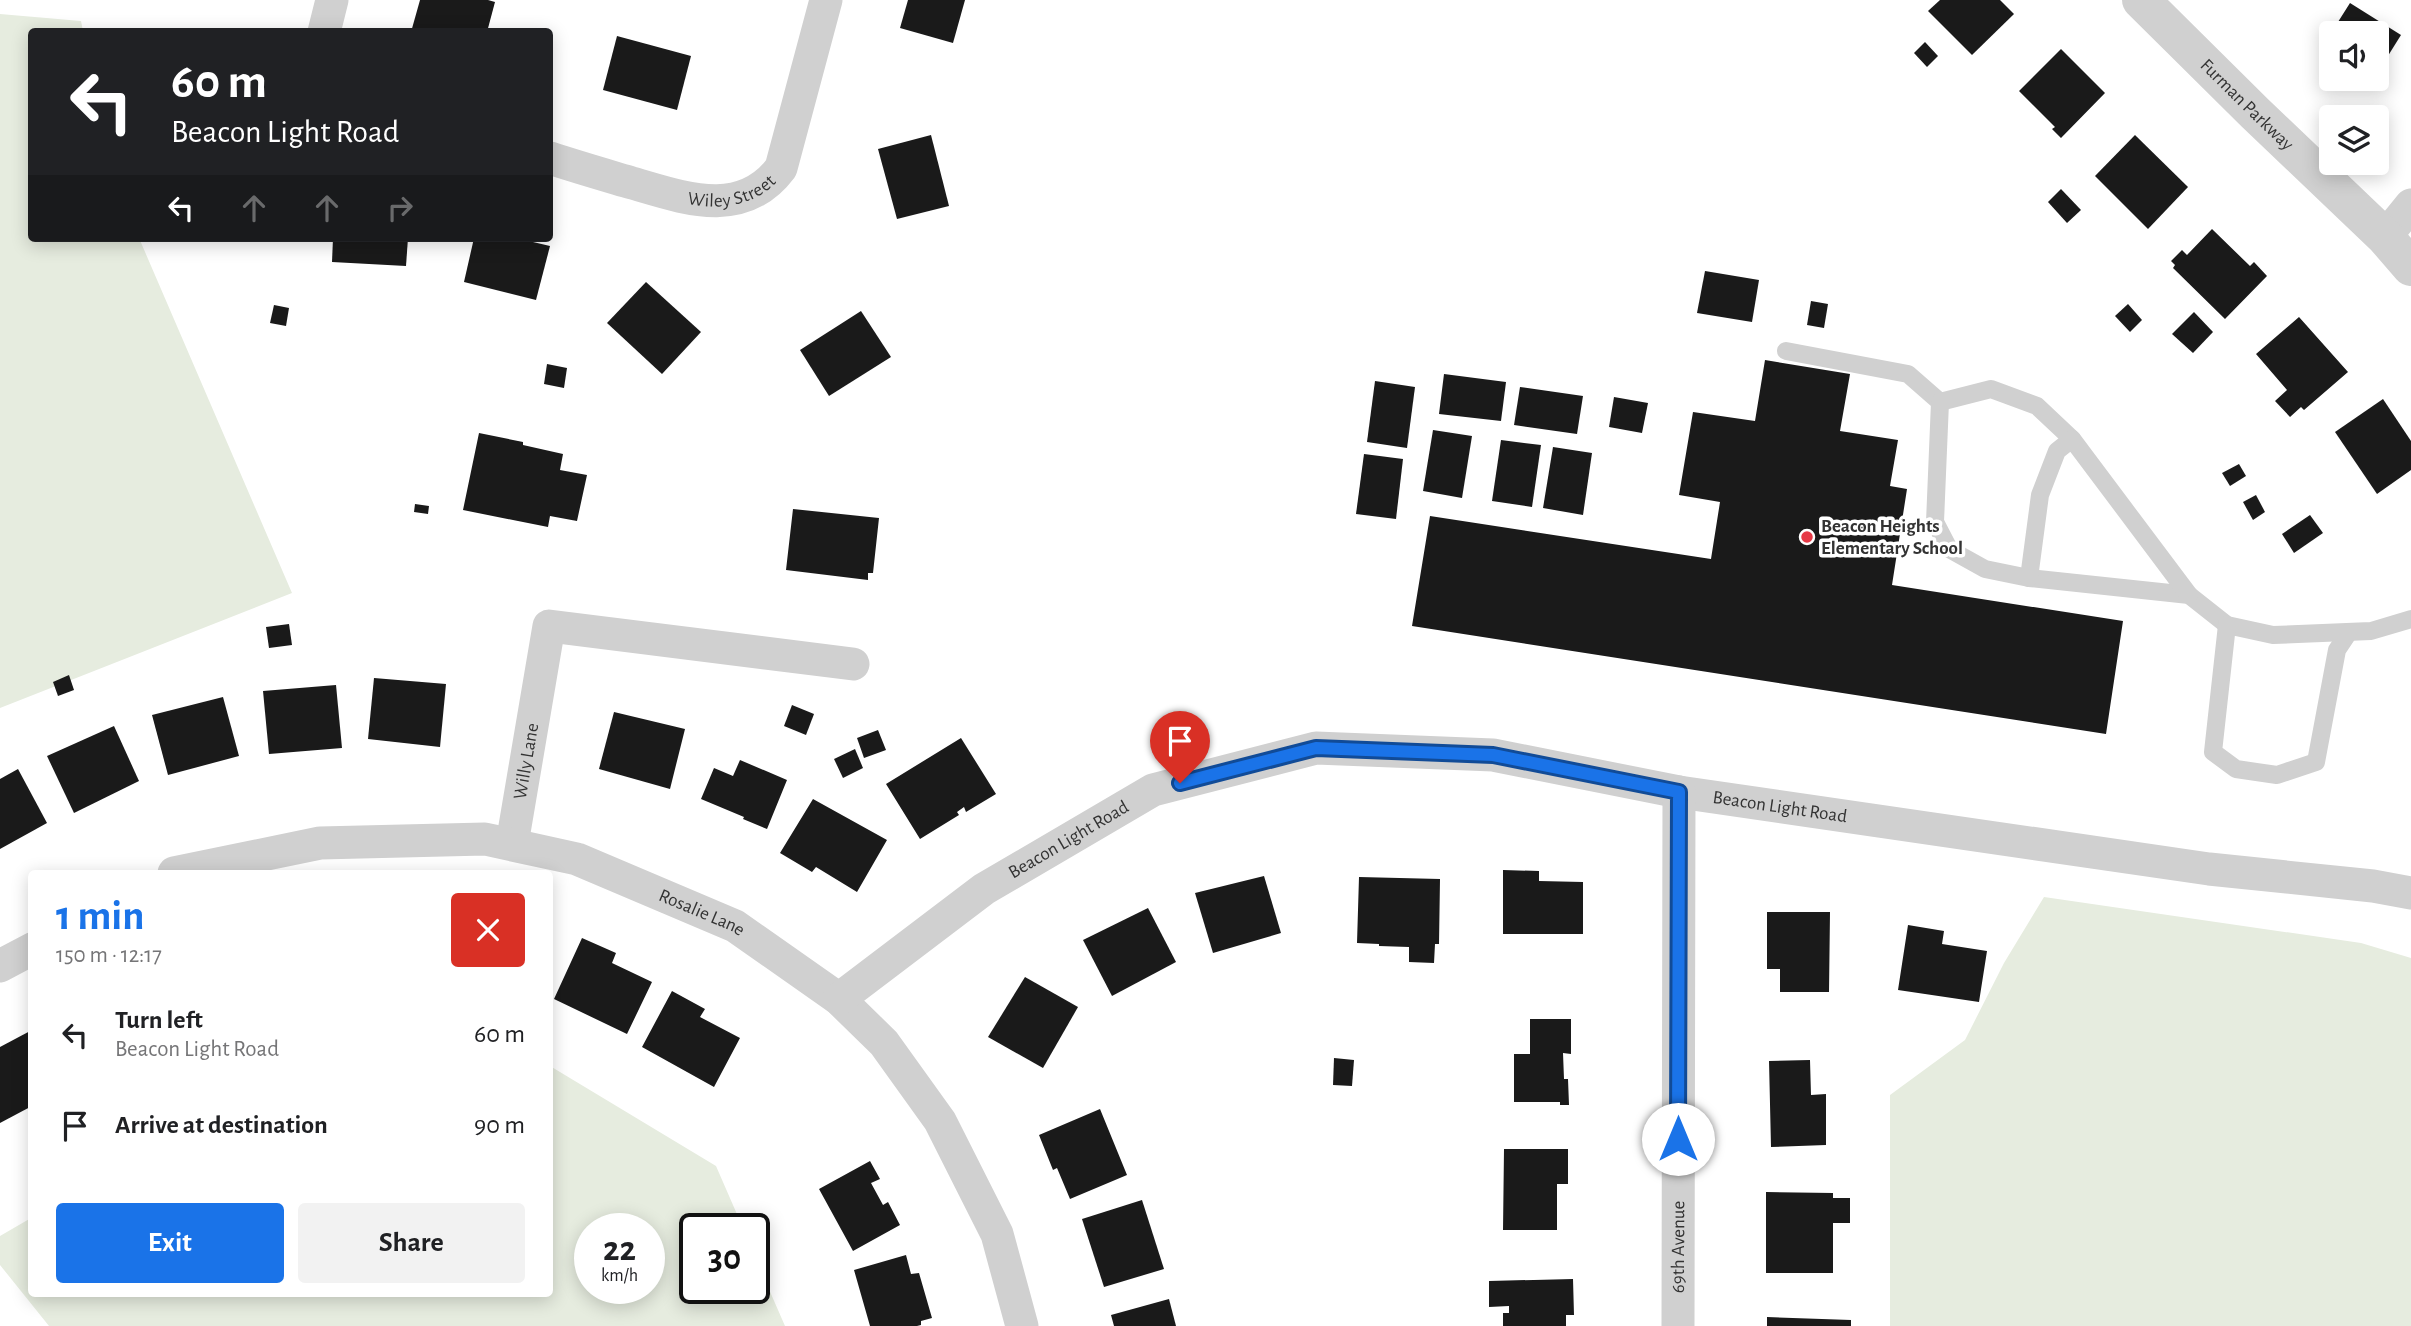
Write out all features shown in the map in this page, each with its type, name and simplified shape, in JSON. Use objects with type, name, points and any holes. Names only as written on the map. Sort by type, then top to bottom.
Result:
[{"type":"street","points":[[325,28],[332,0]]},
{"type":"street","name":"Wiley Street","points":[[553,159],[694,201],[720,201],[749,195],[769,184],[781,168],[826,0]]},
{"type":"street","name":"Furman Parkway","points":[[2141,0],[2385,237],[2411,267]]},
{"type":"street","points":[[2385,237],[2411,205]]},
{"type":"street","name":"Willy Lane","points":[[512,844],[550,626],[853,664]]},
{"type":"street","name":"Beacon Light Road","points":[[839,999],[984,889],[1153,790],[1316,748],[1493,755],[1679,792],[2208,869],[2373,886],[2411,893]]},
{"type":"street","name":"69th Avenue","points":[[1678,1326],[1679,792]]},
{"type":"street","name":"Rosalie Lane","points":[[189,870],[320,843],[485,839],[577,859],[735,926],[839,999],[884,1043],[940,1121],[997,1234],[1022,1326]]},
{"type":"street","points":[[0,966],[28,951]]},
{"type":"lane","points":[[1786,351],[1908,374],[1940,402]]},
{"type":"lane","points":[[1940,402],[1992,389],[2037,406],[2073,439],[2189,595],[2227,625],[2273,635],[2371,631],[2411,619]]},
{"type":"lane","points":[[1940,402],[1935,522],[1949,549],[1985,569],[2029,578],[2189,595]]},
{"type":"lane","points":[[2029,578],[2040,495],[2057,451],[2073,439]]},
{"type":"lane","points":[[2227,625],[2213,752],[2236,769],[2277,775],[2316,762],[2337,650],[2349,632]]},
{"type":"shaded area","points":[[0,14],[81,21],[82,28],[28,28],[28,242],[141,242],[292,593],[0,708]]},
{"type":"shaded area","points":[[2044,897],[2361,943],[2411,958],[2411,1326],[1890,1326],[1890,1095],[1965,1040],[2004,963]]},
{"type":"shaded area","points":[[553,1068],[716,1166],[736,1213],[679,1213],[679,1304],[770,1304],[770,1292],[785,1326],[49,1326],[0,1265],[0,1236],[28,1220],[28,1297],[553,1297]]},
{"type":"building","points":[[420,0],[495,2],[488,28],[412,28]]},
{"type":"building","points":[[908,0],[965,0],[953,43],[900,28]]},
{"type":"building","points":[[1940,0],[2000,0],[2014,14],[1972,55],[1928,11]]},
{"type":"building","points":[[2350,3],[2379,21],[2339,21]]},
{"type":"building","points":[[2389,27],[2401,35],[2389,54]]},
{"type":"building","points":[[617,36],[691,56],[677,110],[603,90]]},
{"type":"building","points":[[1925,42],[1938,56],[1927,67],[1914,53]]},
{"type":"building","points":[[2061,49],[2105,93],[2061,138],[2052,129],[2055,127],[2019,91]]},
{"type":"building","points":[[931,135],[949,206],[897,219],[878,149]]},
{"type":"building","points":[[2135,135],[2188,187],[2148,229],[2095,176]]},
{"type":"building","points":[[2061,189],[2081,210],[2067,223],[2048,202]]},
{"type":"building","points":[[2212,229],[2250,266],[2254,262],[2267,276],[2225,319],[2173,268],[2175,265],[2171,261],[2182,250],[2187,255]]},
{"type":"building","points":[[333,242],[408,242],[406,266],[332,262]]},
{"type":"building","points":[[473,242],[533,242],[550,246],[536,300],[464,282]]},
{"type":"building","points":[[1705,271],[1759,280],[1752,322],[1697,313]]},
{"type":"building","points":[[646,282],[701,332],[662,374],[607,323]]},
{"type":"building","points":[[1811,301],[1828,304],[1824,328],[1807,325]]},
{"type":"building","points":[[2128,304],[2142,320],[2130,332],[2115,316]]},
{"type":"building","points":[[274,305],[289,308],[286,326],[270,323]]},
{"type":"building","points":[[861,311],[891,357],[829,396],[800,350]]},
{"type":"building","points":[[2194,312],[2213,332],[2193,353],[2172,334]]},
{"type":"building","points":[[2299,317],[2348,372],[2304,410],[2301,407],[2290,417],[2275,401],[2287,390],[2256,354]]},
{"type":"building","name":"Beacon Heights Elementary School","points":[[1765,360],[1850,374],[1840,431],[1898,440],[1890,486],[1907,489],[1892,585],[2123,621],[2106,734],[1412,626],[1430,516],[1711,559],[1720,502],[1679,495],[1693,412],[1755,421]]},
{"type":"building","points":[[547,364],[567,368],[564,388],[544,384]]},
{"type":"building","points":[[1444,374],[1506,382],[1501,421],[1439,414]]},
{"type":"building","points":[[1375,381],[1415,387],[1407,448],[1367,442]]},
{"type":"building","points":[[1520,387],[1583,396],[1577,434],[1514,425]]},
{"type":"building","points":[[1614,397],[1648,403],[1642,433],[1609,427]]},
{"type":"building","points":[[2383,399],[2411,441],[2411,470],[2377,494],[2335,432]]},
{"type":"building","points":[[1433,430],[1472,436],[1462,498],[1423,491]]},
{"type":"building","points":[[479,433],[563,454],[560,470],[587,475],[577,521],[550,516],[548,527],[463,510]]},
{"type":"building","points":[[1501,440],[1541,445],[1532,507],[1492,501]]},
{"type":"building","points":[[1553,447],[1592,453],[1583,515],[1543,508]]},
{"type":"building","points":[[1364,454],[1403,459],[1396,519],[1356,514]]},
{"type":"building","points":[[2239,464],[2246,476],[2230,486],[2222,473]]},
{"type":"building","points":[[2256,495],[2265,512],[2253,520],[2243,502]]},
{"type":"building","points":[[415,504],[429,506],[428,514],[414,512]]},
{"type":"building","points":[[793,509],[879,518],[873,573],[868,573],[868,580],[786,570]]},
{"type":"building","points":[[2310,515],[2323,533],[2294,553],[2282,534]]},
{"type":"building","points":[[289,624],[292,645],[269,648],[266,627]]},
{"type":"building","points":[[69,675],[74,690],[58,696],[53,682]]},
{"type":"building","points":[[374,678],[446,684],[440,747],[368,739]]},
{"type":"building","points":[[336,685],[342,748],[269,754],[263,691]]},
{"type":"building","points":[[223,697],[239,756],[168,775],[152,715]]},
{"type":"building","points":[[792,705],[814,714],[806,735],[784,726]]},
{"type":"building","points":[[614,712],[685,729],[670,789],[599,769]]},
{"type":"building","points":[[114,726],[139,781],[74,813],[47,756]]},
{"type":"building","points":[[878,730],[886,750],[864,758],[857,738]]},
{"type":"building","points":[[961,738],[996,794],[966,812],[964,807],[957,812],[959,815],[920,839],[886,784]]},
{"type":"building","points":[[855,749],[863,768],[843,778],[834,759]]},
{"type":"building","points":[[740,760],[787,780],[767,829],[701,799],[714,768],[733,776]]},
{"type":"building","points":[[18,769],[47,823],[0,849],[0,779]]},
{"type":"building","points":[[813,799],[887,840],[857,892],[816,867],[812,872],[780,853]]},
{"type":"building","points":[[1503,870],[1539,871],[1539,881],[1583,882],[1583,934],[1503,934]]},
{"type":"building","points":[[1264,876],[1281,933],[1213,953],[1195,893]]},
{"type":"building","points":[[1359,877],[1440,879],[1439,944],[1435,944],[1434,963],[1409,962],[1409,947],[1357,943]]},
{"type":"building","points":[[1148,908],[1176,962],[1112,996],[1083,940]]},
{"type":"building","points":[[1767,912],[1830,912],[1829,992],[1780,992],[1780,969],[1767,969]]},
{"type":"building","points":[[1908,925],[1944,931],[1942,944],[1987,951],[1979,1002],[1898,990]]},
{"type":"building","points":[[582,938],[616,953],[612,963],[652,982],[627,1034],[554,999]]},
{"type":"building","points":[[1025,977],[1078,1007],[1043,1068],[988,1037]]},
{"type":"building","points":[[672,991],[705,1009],[700,1017],[740,1038],[714,1087],[642,1047]]},
{"type":"building","points":[[1530,1019],[1571,1019],[1571,1054],[1563,1053],[1569,1105],[1560,1105],[1560,1102],[1514,1102],[1514,1054],[1530,1054]]},
{"type":"building","points":[[28,1032],[28,1108],[0,1123],[0,1047]]},
{"type":"building","points":[[1334,1058],[1354,1060],[1352,1086],[1333,1085]]},
{"type":"building","points":[[1810,1060],[1811,1095],[1826,1094],[1826,1145],[1771,1147],[1769,1061]]},
{"type":"building","points":[[1100,1109],[1127,1175],[1070,1199],[1057,1168],[1053,1170],[1039,1135]]},
{"type":"building","points":[[1504,1149],[1568,1149],[1568,1184],[1557,1184],[1557,1230],[1503,1230]]},
{"type":"building","points":[[870,1161],[880,1179],[871,1183],[883,1205],[888,1202],[900,1225],[853,1251],[819,1189]]},
{"type":"building","points":[[1766,1192],[1833,1193],[1833,1198],[1850,1198],[1850,1223],[1833,1223],[1833,1273],[1766,1273]]},
{"type":"building","points":[[1142,1200],[1164,1269],[1104,1287],[1082,1219]]},
{"type":"building","points":[[906,1255],[911,1274],[919,1273],[932,1318],[921,1321],[921,1325],[917,1326],[870,1326],[854,1270]]},
{"type":"building","points":[[1573,1279],[1574,1315],[1566,1315],[1566,1326],[1503,1326],[1503,1313],[1509,1313],[1509,1306],[1489,1307],[1489,1281]]},
{"type":"building","points":[[1169,1299],[1176,1326],[1114,1326],[1111,1315]]},
{"type":"building","points":[[1767,1317],[1851,1320],[1851,1326],[1767,1326]]},
{"type":"place","name":"Beacon Heights Elementary School","points":[[1807,537]]},
{"type":"route","points":[[1180,783],[1316,748],[1493,755],[1679,792],[1678,1139]]}]
